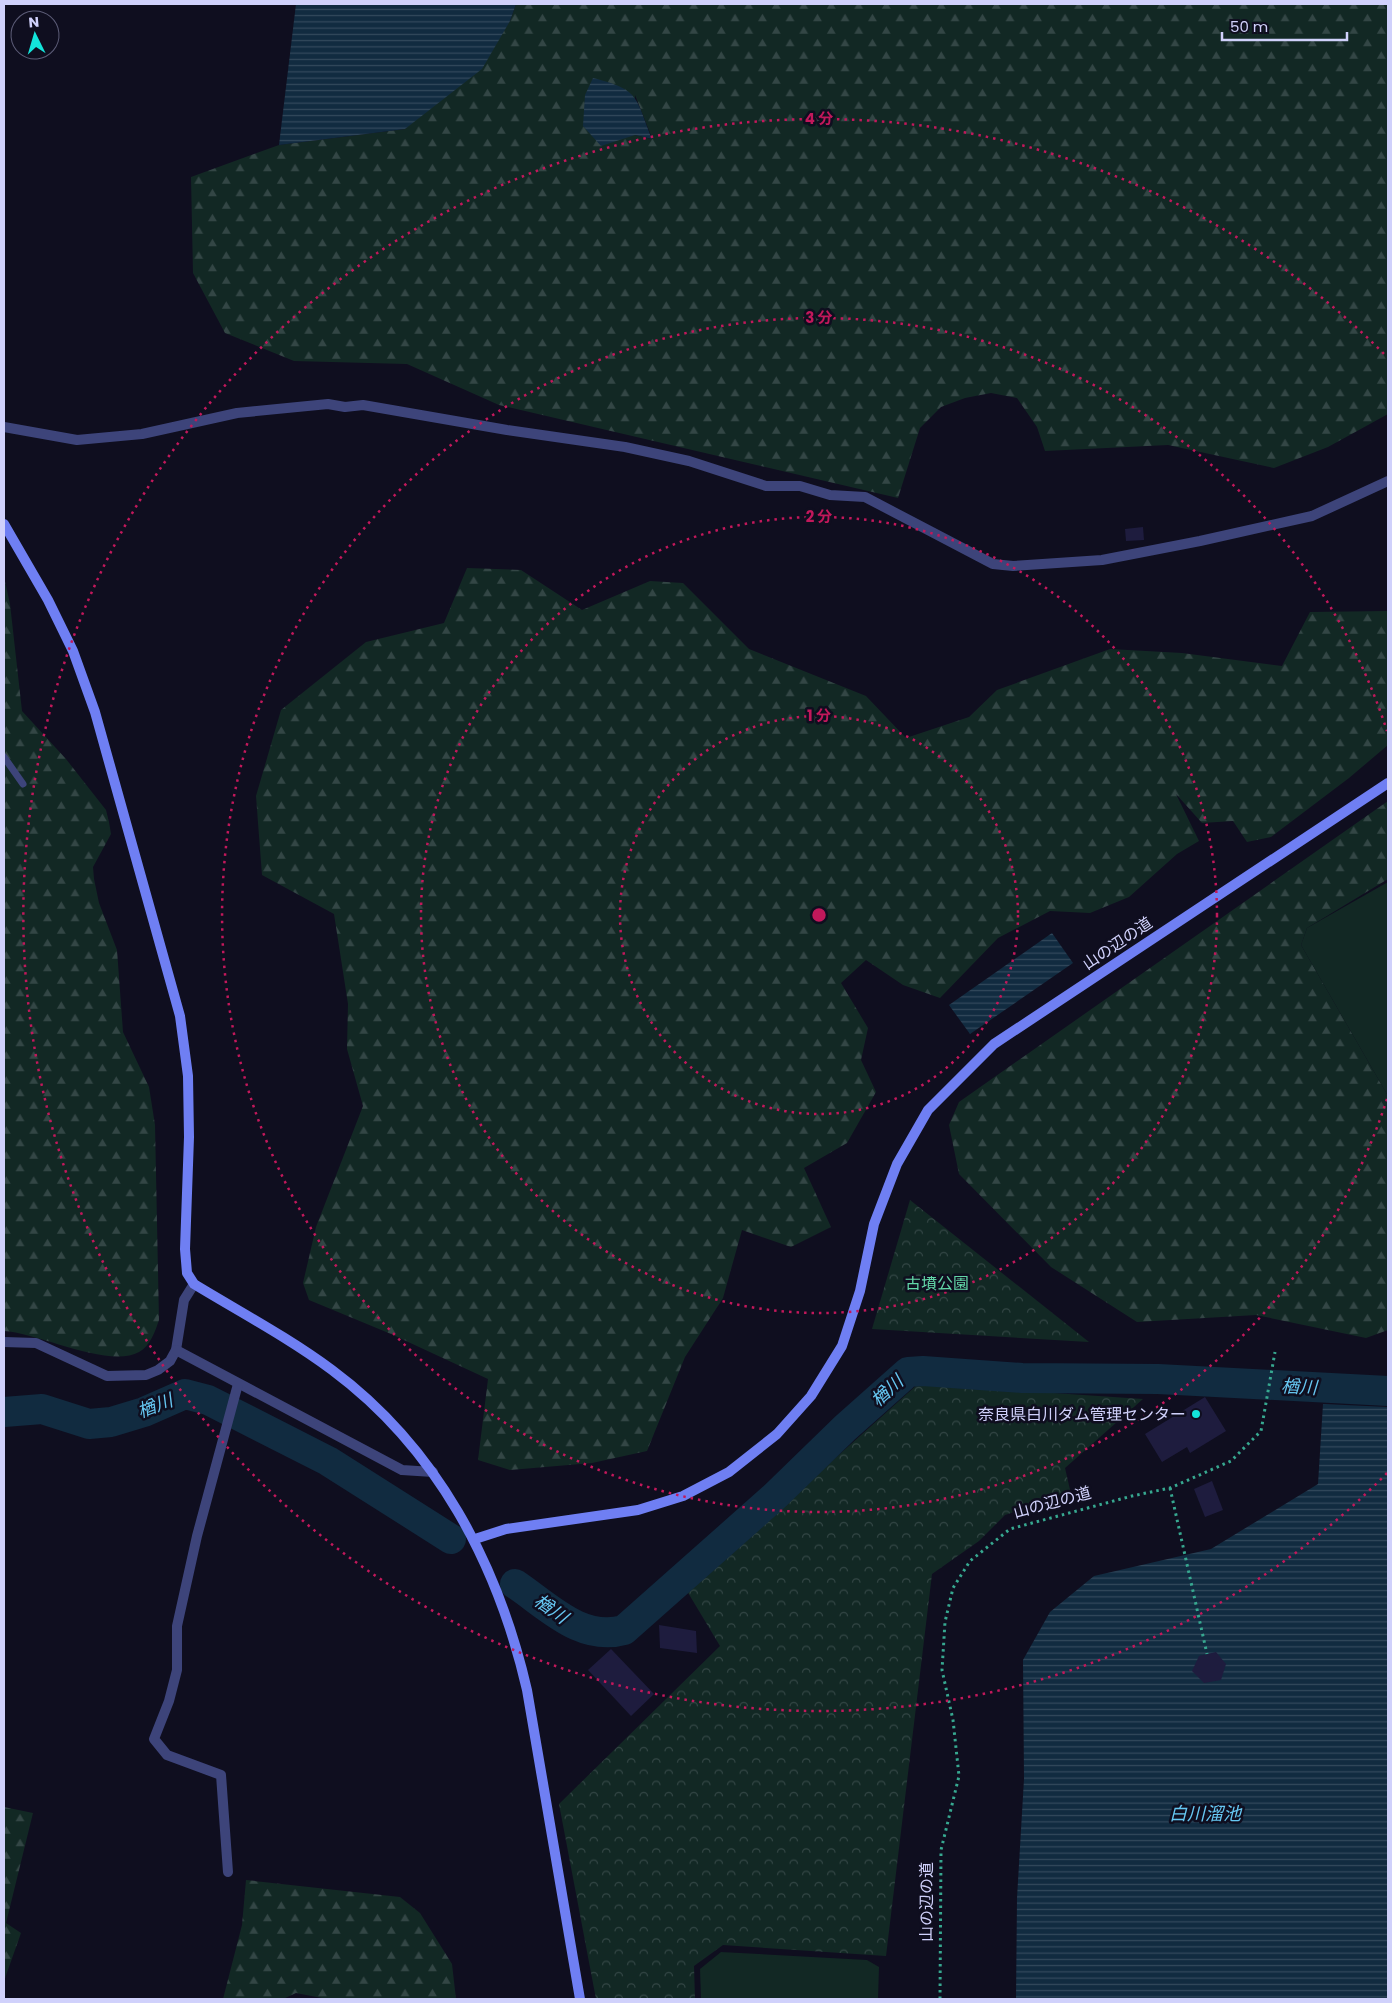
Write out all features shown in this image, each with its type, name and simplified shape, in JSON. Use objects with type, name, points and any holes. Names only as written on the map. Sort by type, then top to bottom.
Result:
[{"type":"street","points":[[4,427],[77,440],[142,434],[237,413],[328,404],[346,407],[362,406],[507,430],[625,446],[689,461],[766,486],[800,486],[830,495],[864,497],[993,564],[1014,566],[1102,560],[1312,516],[1388,481]]},
{"type":"street","points":[[4,524],[48,600],[73,651],[95,712],[180,1016],[188,1076],[189,1137],[185,1249],[187,1273],[194,1284],[298,1346],[334,1371],[392,1422],[448,1493],[474,1539],[502,1604],[521,1665],[580,1999]]},
{"type":"street","name":"山の辺の道","points":[[474,1539],[506,1529],[638,1510],[683,1496],[728,1472],[777,1434],[812,1396],[842,1346],[860,1291],[874,1224],[897,1164],[928,1110],[994,1044],[1388,783]]},
{"type":"street","points":[[4,1342],[36,1343],[107,1376],[146,1374],[158,1370],[176,1350],[184,1300],[194,1284]]},
{"type":"street","points":[[176,1350],[402,1470],[433,1472]]},
{"type":"street","points":[[228,1872],[221,1775],[167,1755],[154,1738],[169,1701],[177,1670],[177,1626],[197,1536],[238,1384]]},
{"type":"lane","points":[[4,757],[23,784]]},
{"type":"path","name":"山の辺の道","points":[[940,1999],[941,1850],[959,1776],[953,1720],[942,1670],[945,1622],[953,1588],[970,1561],[1010,1529],[1132,1496],[1170,1488],[1231,1461],[1261,1431],[1276,1352]]},
{"type":"path","points":[[1170,1488],[1207,1654]]},
{"type":"green space","points":[[516,4],[1388,4],[1388,414],[1328,447],[1274,468],[1168,445],[1045,451],[1037,427],[1017,398],[991,393],[965,398],[941,407],[920,428],[898,498],[499,405],[407,364],[294,361],[225,333],[193,273],[191,177],[279,145],[405,129],[510,21]],"holes":[[[635,95],[652,138],[635,135]]]},
{"type":"green space","points":[[467,568],[521,570],[582,610],[650,581],[683,583],[749,649],[866,696],[906,738],[969,717],[997,690],[1110,649],[1182,653],[1282,666],[1310,612],[1388,611],[1388,745],[1349,778],[1271,837],[1247,842],[1233,821],[1202,823],[1176,794],[1199,841],[1177,854],[1129,897],[1090,913],[1050,911],[998,938],[940,998],[903,985],[866,960],[841,983],[868,1028],[861,1060],[876,1092],[847,1143],[804,1168],[831,1227],[791,1247],[742,1230],[723,1298],[685,1357],[647,1451],[592,1463],[510,1470],[478,1460],[488,1379],[391,1334],[309,1300],[303,1283],[316,1227],[363,1106],[347,1049],[348,1004],[334,914],[262,875],[256,796],[281,710],[366,642],[444,623]]},
{"type":"green space","points":[[4,577],[10,604],[22,711],[66,759],[106,810],[111,834],[93,867],[94,879],[99,903],[117,950],[123,1032],[149,1087],[155,1125],[159,1320],[154,1334],[146,1346],[139,1352],[126,1356],[92,1353],[19,1333],[4,1331]]},
{"type":"green space","points":[[1388,801],[1388,879],[1307,928],[1301,945],[1388,1096],[1388,1330],[1366,1338],[1256,1315],[1137,1322],[1051,1267],[959,1174],[949,1125],[959,1102]]},
{"type":"green space","points":[[1388,882],[1388,1096],[1301,945],[1307,928]]},
{"type":"green space","name":"古墳公園","points":[[910,1200],[1089,1342],[872,1329]]},
{"type":"green space","points":[[918,1384],[1143,1399],[1065,1468],[1071,1494],[1005,1515],[979,1541],[932,1574],[886,1956],[723,1945],[694,1966],[695,1999],[596,1999],[559,1804],[720,1646],[687,1591]]},
{"type":"green space","points":[[4,1807],[33,1813],[6,1923],[21,1933],[4,1981]]},
{"type":"green space","points":[[246,1880],[400,1897],[420,1913],[452,1964],[456,1999],[327,1999],[296,1993],[283,1999],[223,1999],[242,1925]]},
{"type":"green space","points":[[721,1952],[867,1960],[879,1967],[878,1999],[701,1999],[700,1969]]},
{"type":"water","points":[[296,4],[516,4],[510,21],[482,69],[405,129],[279,145]]},
{"type":"water","points":[[593,78],[620,87],[634,97],[652,139],[635,135],[601,146],[583,126],[585,95]]},
{"type":"water","points":[[1052,933],[1073,963],[970,1034],[949,1005]]},
{"type":"water","name":"白川溜池","points":[[1323,1404],[1388,1407],[1388,1999],[1016,1999],[1017,1898],[1024,1779],[1023,1660],[1050,1612],[1094,1576],[1211,1549],[1318,1484]]},
{"type":"building","points":[[1143,527],[1144,540],[1126,541],[1125,529]]},
{"type":"building","name":"奈良県白川ダム管理センター","points":[[1205,1397],[1226,1431],[1190,1453],[1187,1447],[1162,1462],[1145,1434]]},
{"type":"building","points":[[1212,1481],[1223,1510],[1205,1517],[1194,1489]]},
{"type":"building","points":[[659,1625],[696,1631],[697,1653],[660,1648]]},
{"type":"building","points":[[611,1649],[654,1694],[631,1716],[588,1670]]},
{"type":"building","points":[[1216,1652],[1226,1664],[1221,1680],[1204,1683],[1192,1671],[1199,1656]]},
{"type":"waterway","name":"楢川","points":[[515,1584],[579,1627],[593,1631],[624,1630],[774,1497],[845,1428],[908,1372],[923,1371],[1022,1378],[1158,1379],[1388,1391]]},
{"type":"waterway","name":"楢川","points":[[4,1412],[42,1409],[89,1424],[111,1422],[144,1412],[185,1394],[208,1400],[328,1461],[451,1539]]},
{"type":"place","name":"奈良県白川ダム管理センター","points":[[1196,1414]]}]
